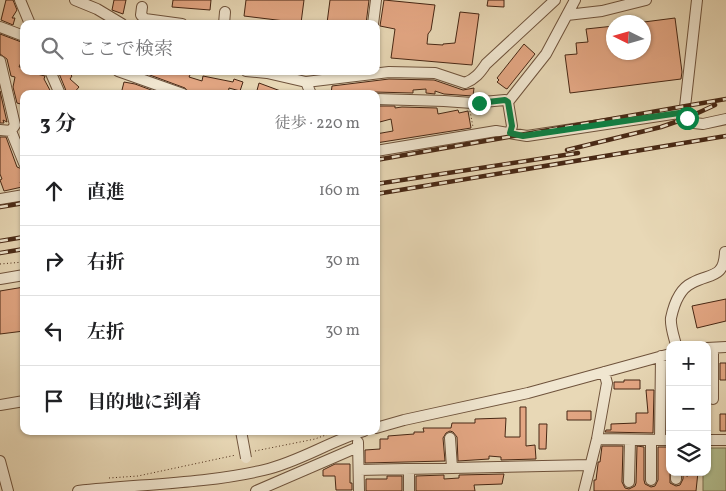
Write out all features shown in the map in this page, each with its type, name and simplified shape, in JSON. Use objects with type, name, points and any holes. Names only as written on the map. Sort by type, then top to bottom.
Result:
[{"type":"street","points":[[20,0],[28,20]]},
{"type":"street","points":[[75,0],[86,2],[115,20]]},
{"type":"street","points":[[374,20],[376,0]]},
{"type":"street","points":[[380,73],[435,74],[465,83],[479,74],[486,64],[555,0]]},
{"type":"street","points":[[510,133],[512,126],[508,102],[546,54],[575,0]]},
{"type":"street","points":[[567,14],[602,11],[646,0]]},
{"type":"street","points":[[684,116],[697,0]]},
{"type":"street","points":[[142,7],[141,15],[145,19],[152,20]]},
{"type":"street","points":[[224,20],[225,12]]},
{"type":"street","points":[[0,27],[20,34]]},
{"type":"street","points":[[0,61],[15,124],[5,131],[20,155]]},
{"type":"street","points":[[52,75],[58,90]]},
{"type":"street","points":[[129,75],[172,90]]},
{"type":"street","points":[[276,75],[306,82],[364,75]]},
{"type":"street","points":[[306,82],[309,90]]},
{"type":"street","points":[[380,98],[472,103],[505,100],[508,102]]},
{"type":"street","points":[[380,150],[496,131],[528,136],[679,113],[694,123],[704,124],[726,119]]},
{"type":"street","points":[[0,199],[20,196]]},
{"type":"street","points":[[675,341],[671,320],[678,295],[692,282],[721,275],[724,252],[726,253]]},
{"type":"street","points":[[0,279],[20,276]]},
{"type":"street","points":[[711,348],[726,347]]},
{"type":"street","points":[[380,427],[528,393],[665,355],[660,440],[651,480]]},
{"type":"street","points":[[711,365],[713,399]]},
{"type":"street","points":[[584,491],[597,439],[607,383],[604,372]]},
{"type":"street","points":[[0,405],[20,402]]},
{"type":"street","points":[[242,435],[247,474]]},
{"type":"street","points":[[81,491],[247,474],[267,469],[353,435]]},
{"type":"street","points":[[359,491],[358,447],[360,435]]},
{"type":"street","points":[[450,438],[452,468]]},
{"type":"street","points":[[597,439],[660,440]]},
{"type":"street","points":[[629,482],[630,440]]},
{"type":"street","points":[[711,440],[726,440]]},
{"type":"street","points":[[256,491],[358,447]]},
{"type":"street","points":[[0,462],[8,491]]},
{"type":"street","points":[[359,470],[590,465]]},
{"type":"street","points":[[409,469],[409,491]]},
{"type":"path","points":[[0,264],[20,262]]},
{"type":"path","points":[[109,478],[138,476],[245,455],[326,435]]},
{"type":"green space","points":[[711,448],[726,448],[726,491],[703,491],[703,476],[711,476]]},
{"type":"building","points":[[6,0],[13,0],[17,10],[12,18],[15,18],[13,25],[1,20]]},
{"type":"building","points":[[114,0],[126,0],[123,14],[112,10]]},
{"type":"building","points":[[173,0],[211,0],[210,10],[172,7]]},
{"type":"building","points":[[246,0],[304,0],[301,20],[277,20],[244,16]]},
{"type":"building","points":[[330,0],[369,0],[366,20],[327,20]]},
{"type":"building","points":[[384,0],[435,5],[427,44],[443,45],[455,43],[460,12],[479,14],[472,65],[391,58],[395,29],[380,26]]},
{"type":"building","points":[[488,0],[504,0],[504,7],[487,6]]},
{"type":"building","points":[[675,18],[682,72],[681,79],[570,93],[565,55],[577,54],[576,43],[588,42],[586,29],[606,27],[606,60],[651,60],[651,21]]},
{"type":"building","points":[[0,34],[20,42],[20,75],[45,76],[44,79],[50,90],[20,90],[20,104],[17,103],[13,87],[15,77],[11,76],[7,59],[0,54]]},
{"type":"building","points":[[524,44],[535,54],[507,89],[497,82],[499,80],[497,78]]},
{"type":"building","points":[[60,75],[71,75],[70,79],[79,87],[76,90],[66,90]]},
{"type":"building","points":[[150,75],[190,75],[189,77],[202,81],[203,76],[233,82],[234,79],[243,82],[240,90],[229,88],[229,90],[187,90]]},
{"type":"building","points":[[389,79],[434,80],[463,90],[474,88],[473,96],[444,94],[435,91],[435,94],[426,93],[426,89],[413,90],[413,93],[380,92],[380,90],[332,90],[332,86]]},
{"type":"building","points":[[124,82],[151,90],[122,90]]},
{"type":"building","points":[[259,83],[278,90],[257,90]]},
{"type":"building","points":[[0,91],[7,122],[3,120],[4,123],[0,123]]},
{"type":"building","points":[[380,106],[437,108],[438,114],[458,110],[459,113],[468,111],[471,128],[380,142],[380,133],[393,131],[391,119],[380,122]]},
{"type":"building","points":[[0,137],[6,137],[17,167],[20,168],[20,187],[4,191],[0,174]]},
{"type":"building","points":[[20,288],[20,332],[0,334],[0,291]]},
{"type":"building","points":[[726,299],[726,321],[697,328],[692,306]]},
{"type":"building","points":[[720,363],[726,363],[726,380],[720,380]]},
{"type":"building","points":[[624,380],[640,380],[640,389],[614,389],[614,382],[624,382]]},
{"type":"building","points":[[646,390],[654,390],[653,433],[605,432],[606,430],[611,430],[611,424],[636,423],[636,413],[648,413]]},
{"type":"building","points":[[520,407],[526,407],[526,446],[535,445],[536,459],[501,460],[501,457],[489,456],[489,459],[458,461],[457,437],[450,431],[443,438],[445,461],[365,463],[365,450],[380,449],[380,439],[388,439],[388,436],[424,432],[423,428],[451,428],[452,423],[475,423],[475,419],[506,418],[505,437],[520,437]]},
{"type":"building","points":[[567,411],[591,411],[591,420],[567,420]]},
{"type":"building","points":[[720,414],[726,414],[726,431],[720,431]]},
{"type":"building","points":[[539,424],[547,424],[546,449],[539,449]]},
{"type":"building","points":[[602,446],[623,446],[622,482],[625,488],[629,489],[635,486],[636,483],[637,446],[644,447],[644,480],[645,484],[651,487],[655,486],[658,480],[658,447],[666,447],[666,476],[670,476],[670,483],[676,486],[680,485],[683,476],[698,476],[696,491],[594,491],[594,480],[596,480],[598,462],[600,462]]},
{"type":"building","points":[[335,464],[350,464],[352,490],[336,490],[335,476],[323,476],[323,470]]},
{"type":"building","points":[[504,474],[502,484],[474,485],[475,491],[416,491],[416,476],[444,475],[444,479],[459,478],[459,475]]},
{"type":"building","points":[[387,476],[402,476],[402,491],[366,491],[366,479],[387,479]]},
{"type":"railway","points":[[380,159],[726,99]]},
{"type":"railway","points":[[567,150],[661,127],[715,105]]},
{"type":"railway","points":[[380,193],[726,136]]},
{"type":"railway","points":[[380,183],[578,153]]},
{"type":"railway","points":[[0,207],[20,204]]},
{"type":"railway","points":[[0,241],[20,238]]},
{"type":"railway","points":[[0,253],[20,250]]},
{"type":"route","points":[[479,103],[505,100],[508,102],[512,126],[510,133],[523,136],[679,113],[687,118]]}]
